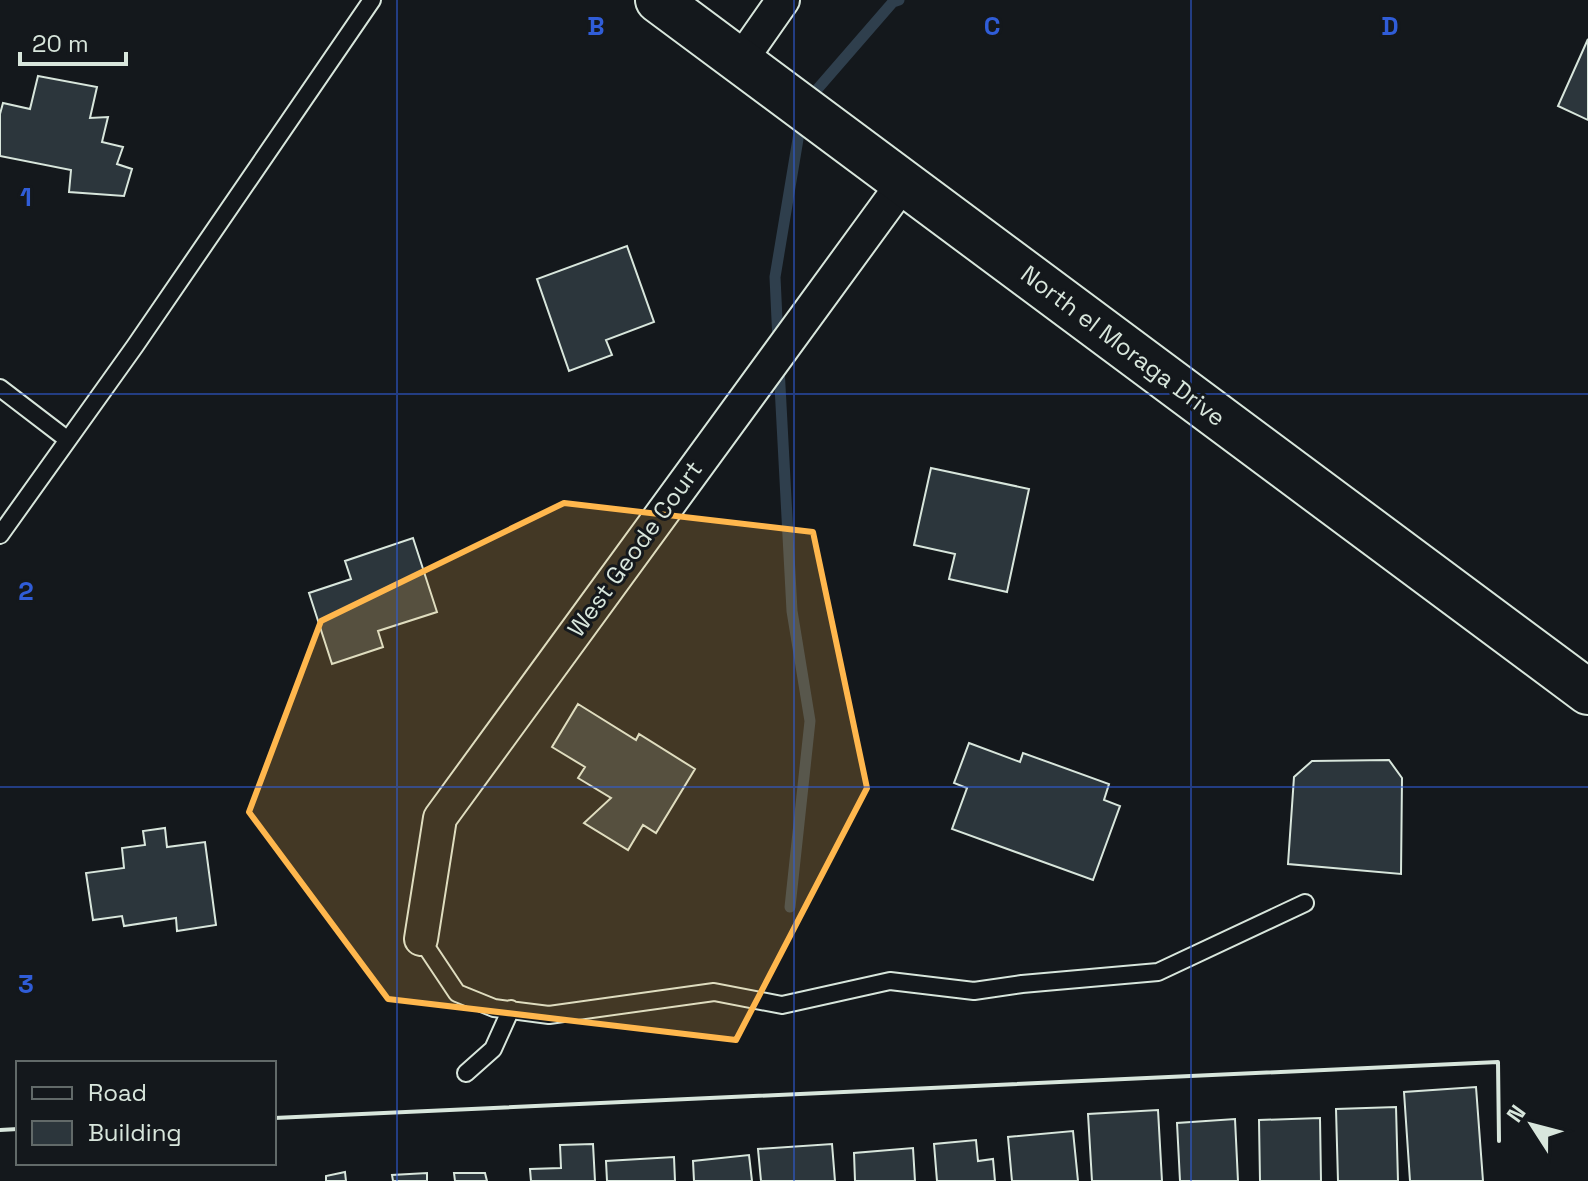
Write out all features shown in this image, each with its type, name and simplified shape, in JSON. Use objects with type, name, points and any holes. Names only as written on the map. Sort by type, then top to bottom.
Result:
[{"type":"street","name":"North el Moraga Drive","points":[[658,0],[1588,692]]},
{"type":"street","points":[[741,60],[783,0]]},
{"type":"street","name":"West Geode Court","points":[[421,939],[440,818],[904,182]]},
{"type":"lane","points":[[0,535],[135,346],[372,0]]},
{"type":"lane","points":[[0,388],[68,440]]},
{"type":"lane","points":[[421,939],[457,993],[494,1008],[549,1015],[714,992],[782,1005],[890,981],[974,991],[1158,972],[1305,903]]},
{"type":"lane","points":[[466,1073],[493,1049],[511,1009]]},
{"type":"highlighted area","points":[[564,503],[813,532],[867,788],[736,1040],[388,999],[249,812],[321,621]]},
{"type":"building","points":[[1588,39],[1588,120],[1558,106]]},
{"type":"building","points":[[38,76],[97,87],[90,118],[108,117],[102,142],[123,147],[117,164],[132,169],[124,196],[69,192],[71,170],[0,156],[3,103],[30,109]]},
{"type":"building","points":[[627,246],[654,322],[606,340],[612,355],[569,371],[537,279]]},
{"type":"building","points":[[931,468],[1029,489],[1007,592],[949,579],[955,554],[914,545]]},
{"type":"building","points":[[413,538],[437,612],[378,631],[383,647],[332,664],[309,593],[351,579],[345,561]]},
{"type":"building","points":[[578,704],[636,740],[639,734],[695,769],[656,833],[643,825],[628,850],[584,823],[611,798],[578,778],[585,767],[552,747]]},
{"type":"building","points":[[969,743],[1020,762],[1023,753],[1109,784],[1104,800],[1120,806],[1093,880],[952,829],[967,788],[954,783]]},
{"type":"building","points":[[1389,760],[1402,778],[1401,874],[1288,864],[1294,777],[1312,761]]},
{"type":"building","points":[[165,828],[167,847],[205,842],[216,925],[177,931],[176,918],[124,926],[122,916],[93,920],[86,873],[124,868],[122,848],[145,845],[143,831]]},
{"type":"building","points":[[1476,1087],[1483,1181],[1410,1181],[1404,1092]]},
{"type":"building","points":[[1396,1107],[1398,1181],[1338,1181],[1336,1109]]},
{"type":"building","points":[[1158,1110],[1162,1181],[1092,1181],[1088,1114]]},
{"type":"building","points":[[1320,1118],[1321,1181],[1260,1181],[1259,1120]]},
{"type":"building","points":[[1235,1119],[1238,1181],[1180,1181],[1177,1123]]},
{"type":"building","points":[[1073,1131],[1078,1181],[1012,1181],[1008,1137]]},
{"type":"building","points":[[976,1140],[978,1161],[993,1159],[995,1181],[937,1181],[934,1144]]},
{"type":"building","points":[[593,1144],[595,1181],[531,1181],[530,1169],[561,1168],[560,1145]]},
{"type":"building","points":[[832,1144],[835,1181],[761,1181],[758,1149]]},
{"type":"building","points":[[913,1148],[915,1181],[855,1181],[854,1153]]},
{"type":"building","points":[[749,1155],[752,1181],[694,1181],[693,1161]]},
{"type":"building","points":[[674,1157],[675,1181],[607,1181],[606,1161]]},
{"type":"building","points":[[345,1172],[346,1181],[326,1181],[326,1176]]},
{"type":"building","points":[[427,1173],[427,1181],[393,1181],[392,1175]]},
{"type":"building","points":[[454,1173],[485,1173],[487,1181],[455,1181]]},
{"type":"waterway","points":[[807,101],[893,2],[899,0]]},
{"type":"waterway","points":[[778,341],[775,277],[801,121]]},
{"type":"waterway","points":[[779,367],[792,611],[810,721],[790,907]]},
{"type":"wall","points":[[276,1118],[1498,1062],[1499,1141]]},
{"type":"wall","points":[[0,1130],[16,1129]]}]
